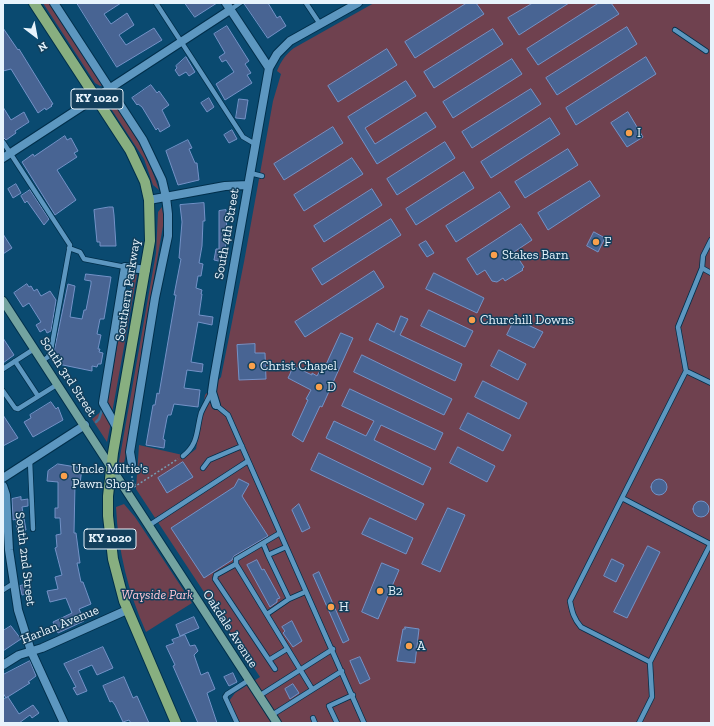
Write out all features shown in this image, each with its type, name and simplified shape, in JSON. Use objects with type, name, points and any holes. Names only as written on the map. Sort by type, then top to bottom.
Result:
[{"type":"main road","name":"Southern Parkway","points":[[34,3],[138,164],[149,200],[151,226],[146,270],[117,428],[108,496],[109,533],[113,559],[127,610]]},
{"type":"main road","name":"South 3rd Street","points":[[3,301],[111,467]]},
{"type":"main road","name":"Oakdale Avenue","points":[[111,467],[277,723]]},
{"type":"main road","name":"KY 1020","points":[[127,610],[176,723]]},
{"type":"street","points":[[54,3],[143,140],[162,180],[166,197],[168,236],[155,298],[130,452],[132,464]]},
{"type":"street","points":[[3,158],[182,42],[228,6],[269,68],[277,54],[284,46],[358,3]]},
{"type":"street","name":"South 4th Street","points":[[216,405],[212,392],[269,68]]},
{"type":"street","points":[[149,200],[225,186],[248,185]]},
{"type":"street","points":[[117,428],[103,403],[125,267],[146,270]]},
{"type":"street","points":[[3,478],[84,425]]},
{"type":"street","name":"South 2nd Street","points":[[3,486],[6,495],[9,550],[18,610],[31,651],[64,723]]},
{"type":"street","name":"Harlan Avenue","points":[[3,665],[19,655],[127,610]]},
{"type":"lane","points":[[156,3],[243,137],[255,144]]},
{"type":"lane","points":[[228,6],[240,3]]},
{"type":"lane","points":[[306,3],[320,24]]},
{"type":"lane","points":[[675,30],[706,51]]},
{"type":"lane","points":[[3,142],[68,242],[69,248],[51,350],[48,357],[42,361]]},
{"type":"lane","points":[[250,173],[262,176]]},
{"type":"lane","points":[[650,662],[581,627],[576,621],[570,601],[686,371],[678,327],[702,268],[703,256],[711,240]]},
{"type":"lane","points":[[69,248],[80,252],[84,259],[125,267]]},
{"type":"lane","points":[[702,268],[711,272]]},
{"type":"lane","points":[[3,368],[34,348]]},
{"type":"lane","points":[[15,361],[38,396]]},
{"type":"lane","points":[[686,371],[711,383]]},
{"type":"lane","points":[[3,391],[14,408],[18,409],[58,384]]},
{"type":"lane","points":[[183,456],[192,449],[202,412],[212,392]]},
{"type":"lane","points":[[216,405],[228,415],[305,592],[353,695],[364,723]]},
{"type":"lane","points":[[203,468],[208,460],[213,457],[242,446]]},
{"type":"lane","points":[[30,461],[32,529]]},
{"type":"lane","points":[[148,526],[248,461]]},
{"type":"lane","points":[[622,498],[711,543],[650,662],[652,697],[639,723]]},
{"type":"lane","points":[[275,669],[215,579],[216,575],[236,564],[236,560],[280,533]]},
{"type":"lane","points":[[263,543],[289,599]]},
{"type":"lane","points":[[268,555],[286,547]]},
{"type":"lane","points":[[236,564],[312,689]]},
{"type":"lane","points":[[3,590],[14,583]]},
{"type":"lane","points":[[267,614],[289,599],[305,592]]},
{"type":"lane","points":[[269,660],[287,649]]},
{"type":"lane","points":[[260,696],[333,650]]},
{"type":"lane","points":[[272,715],[342,671]]},
{"type":"lane","points":[[237,723],[225,697],[227,694],[249,680]]},
{"type":"lane","points":[[337,723],[329,706],[353,695]]},
{"type":"lane","points":[[312,718],[315,723]]},
{"type":"path","points":[[131,479],[135,487],[183,456]]},
{"type":"green space","points":[[43,3],[49,3],[103,85],[100,86],[95,83]]},
{"type":"green space","name":"Churchill Downs","points":[[374,3],[711,3],[711,723],[240,723],[229,701],[235,693],[260,677],[136,489],[139,445],[187,456],[196,449],[205,395],[221,377],[244,262],[273,101],[281,74],[277,71],[280,64],[286,55],[294,48]]},
{"type":"green space","points":[[111,98],[150,165],[159,190],[153,185],[144,159],[110,107],[109,102]]},
{"type":"green space","points":[[162,207],[164,220],[141,353],[143,357],[127,450],[124,463],[121,464],[119,462],[156,253],[158,212]]},
{"type":"green space","points":[[134,272],[137,275],[112,413],[107,404],[120,329],[122,329]]},
{"type":"green space","points":[[104,409],[111,422],[107,442],[92,419]]},
{"type":"green space","name":"Wayside Park","points":[[124,504],[135,517],[192,603],[146,632],[129,586],[119,539],[116,507]]},
{"type":"building","points":[[77,3],[121,3],[104,14],[111,24],[127,13],[134,25],[119,35],[126,45],[154,28],[162,40],[117,67]]},
{"type":"building","points":[[185,3],[217,3],[195,17]]},
{"type":"building","points":[[244,3],[268,3],[277,18],[280,16],[286,26],[268,38]]},
{"type":"building","points":[[467,3],[476,3],[484,14],[415,58],[405,42]]},
{"type":"building","points":[[533,3],[569,3],[519,35],[508,18]]},
{"type":"building","points":[[599,3],[611,3],[619,14],[538,65],[527,49]]},
{"type":"building","points":[[227,26],[249,61],[245,64],[251,73],[247,75],[252,83],[225,100],[216,84],[234,72],[226,60],[222,62],[219,57],[225,53],[214,34]]},
{"type":"building","points":[[627,27],[637,44],[557,95],[546,78]]},
{"type":"building","points":[[3,28],[18,50],[19,49],[53,104],[46,110],[45,108],[38,113],[11,69],[3,71]]},
{"type":"building","points":[[493,29],[503,44],[434,88],[424,72]]},
{"type":"building","points":[[387,49],[397,65],[338,102],[328,86]]},
{"type":"building","points":[[186,57],[195,72],[189,76],[186,72],[179,76],[175,70],[177,68],[176,66]]},
{"type":"building","points":[[646,57],[656,74],[576,125],[566,108]]},
{"type":"building","points":[[512,59],[522,74],[453,118],[443,102]]},
{"type":"building","points":[[406,81],[416,96],[365,128],[375,144],[426,112],[436,127],[377,164],[348,117]]},
{"type":"building","points":[[151,85],[157,93],[159,91],[169,105],[162,110],[170,126],[160,132],[158,128],[156,130],[142,107],[138,104],[137,105],[132,98]]},
{"type":"building","points":[[531,89],[541,104],[472,148],[462,132]]},
{"type":"building","points":[[209,98],[214,107],[207,112],[201,103]]},
{"type":"building","points":[[239,99],[248,100],[245,119],[236,118]]},
{"type":"building","points":[[3,107],[11,120],[24,112],[29,122],[15,131],[16,133],[6,140],[3,137]]},
{"type":"building","name":"I","points":[[628,112],[643,137],[627,147],[611,123]]},
{"type":"building","points":[[550,118],[560,134],[491,178],[481,162]]},
{"type":"building","points":[[333,127],[343,143],[284,180],[274,164]]},
{"type":"building","points":[[232,130],[237,139],[229,143],[224,135]]},
{"type":"building","points":[[65,136],[67,140],[71,138],[78,151],[74,153],[77,157],[57,170],[76,200],[55,215],[22,162]]},
{"type":"building","points":[[188,140],[192,148],[189,149],[195,163],[197,163],[199,180],[178,185],[166,151]]},
{"type":"building","points":[[445,142],[455,158],[397,195],[387,179]]},
{"type":"building","points":[[568,149],[578,165],[525,198],[515,182]]},
{"type":"building","points":[[352,158],[363,174],[304,211],[294,195]]},
{"type":"building","points":[[464,172],[474,188],[416,225],[406,209]]},
{"type":"building","points":[[590,181],[600,196],[548,230],[538,213]]},
{"type":"building","points":[[16,184],[21,193],[13,198],[8,189]]},
{"type":"building","points":[[372,189],[382,205],[324,242],[314,226]]},
{"type":"building","points":[[30,190],[49,219],[44,225],[27,201],[25,203],[21,196]]},
{"type":"building","points":[[500,192],[510,207],[456,242],[446,226]]},
{"type":"building","points":[[204,203],[205,221],[203,221],[202,246],[199,263],[203,264],[201,276],[198,276],[196,288],[202,290],[199,315],[213,317],[212,325],[198,322],[191,362],[203,364],[202,372],[187,370],[184,388],[200,390],[198,407],[174,404],[171,415],[168,415],[167,418],[163,439],[165,440],[164,448],[146,445],[153,405],[155,405],[157,393],[159,394],[176,295],[174,295],[181,259],[179,258],[182,222],[180,205]]},
{"type":"building","points":[[113,207],[116,246],[100,246],[100,242],[97,242],[94,210]]},
{"type":"building","points":[[226,210],[227,236],[223,262],[214,260],[216,249],[219,249],[219,211]]},
{"type":"building","points":[[391,219],[401,235],[322,285],[312,269]]},
{"type":"building","name":"Stakes Barn","points":[[521,224],[532,240],[514,252],[524,267],[522,269],[523,270],[505,281],[503,278],[497,282],[492,281],[485,270],[477,275],[467,259]]},
{"type":"building","name":"F","points":[[594,232],[605,238],[598,252],[587,246]]},
{"type":"building","points":[[3,234],[12,248],[3,254]]},
{"type":"building","points":[[426,241],[434,253],[427,257],[419,245]]},
{"type":"building","points":[[374,271],[384,287],[305,337],[295,322]]},
{"type":"building","points":[[434,273],[484,298],[477,313],[426,289]]},
{"type":"building","points":[[86,274],[111,277],[104,319],[100,319],[97,334],[101,335],[98,349],[100,349],[99,352],[103,353],[101,364],[98,364],[97,367],[92,366],[92,371],[58,364],[53,357],[68,284],[75,286],[70,317],[82,319],[84,310],[86,310],[91,281],[85,280]]},
{"type":"building","points":[[27,284],[29,287],[31,286],[34,291],[37,289],[41,296],[50,291],[56,300],[51,331],[47,333],[45,329],[40,332],[36,325],[41,322],[29,303],[23,307],[14,293]]},
{"type":"building","points":[[429,310],[473,331],[465,347],[421,326]]},
{"type":"building","points":[[401,316],[408,319],[400,335],[462,364],[455,381],[369,340],[377,323],[394,332]]},
{"type":"building","points":[[515,319],[543,332],[534,348],[507,335]]},
{"type":"building","name":"D","points":[[341,333],[353,338],[322,407],[320,406],[303,442],[292,435],[311,390],[288,378],[293,366],[317,376],[322,367],[324,368]]},
{"type":"building","points":[[3,338],[14,355],[3,363]]},
{"type":"building","name":"Christ Chapel","points":[[255,344],[255,353],[265,353],[266,379],[239,380],[237,345]]},
{"type":"building","points":[[499,350],[526,364],[518,380],[491,366]]},
{"type":"building","points":[[362,355],[452,399],[444,415],[354,372]]},
{"type":"building","points":[[483,381],[527,403],[519,419],[475,397]]},
{"type":"building","points":[[350,389],[443,433],[435,450],[381,425],[374,440],[431,468],[423,485],[326,438],[334,421],[366,436],[374,421],[342,406]]},
{"type":"building","points":[[51,402],[56,409],[58,407],[63,420],[33,437],[24,422],[31,418],[30,415]]},
{"type":"building","points":[[468,413],[511,435],[503,451],[460,429]]},
{"type":"building","points":[[3,415],[18,438],[3,446]]},
{"type":"building","points":[[458,447],[495,466],[487,482],[450,463]]},
{"type":"building","points":[[319,453],[424,504],[416,520],[311,470]]},
{"type":"building","points":[[183,462],[193,477],[167,493],[158,478]]},
{"type":"building","points":[[58,464],[82,468],[80,484],[75,484],[74,533],[76,533],[80,563],[77,563],[81,582],[83,582],[91,604],[79,609],[84,621],[58,633],[53,622],[72,613],[66,598],[50,602],[47,591],[58,589],[55,577],[62,575],[55,548],[57,547],[56,535],[61,534],[60,518],[55,518],[55,508],[58,508],[58,482],[47,481],[48,471]]},
{"type":"building","points":[[239,479],[249,484],[242,496],[268,536],[234,556],[232,560],[204,578],[171,528],[234,487]]},
{"type":"building","points":[[659,479],[665,481],[667,487],[665,493],[659,495],[653,493],[651,487],[653,481]]},
{"type":"building","points":[[21,497],[21,500],[28,499],[28,506],[22,507],[26,530],[17,531],[16,519],[13,520],[12,499]]},
{"type":"building","points":[[701,501],[707,503],[709,509],[707,515],[701,517],[695,515],[693,509],[695,503]]},
{"type":"building","points":[[299,504],[310,528],[302,532],[292,510]]},
{"type":"building","points":[[448,508],[465,515],[440,572],[422,564]]},
{"type":"building","points":[[370,518],[413,538],[406,554],[362,534]]},
{"type":"building","points":[[648,546],[660,552],[627,618],[614,612]]},
{"type":"building","points":[[612,559],[624,565],[616,582],[604,576]]},
{"type":"building","points":[[257,560],[262,570],[264,569],[280,598],[277,599],[277,602],[270,607],[247,565]]},
{"type":"building","name":"B2","points":[[382,563],[399,570],[378,619],[362,612]]},
{"type":"building","name":"H","points":[[319,572],[349,640],[343,643],[313,575]]},
{"type":"building","points":[[28,584],[31,593],[22,595],[20,586]]},
{"type":"building","points":[[194,617],[199,628],[180,636],[176,625]]},
{"type":"building","points":[[292,621],[302,641],[293,647],[283,633],[285,631],[282,627]]},
{"type":"building","points":[[11,626],[21,639],[3,651],[3,631]]},
{"type":"building","name":"A","points":[[405,627],[419,629],[415,663],[397,661],[403,629],[405,629]]},
{"type":"building","points":[[185,635],[190,646],[195,645],[198,651],[194,655],[201,675],[208,672],[215,689],[207,693],[217,723],[198,723],[173,666],[175,665],[166,646],[174,643],[172,640]]},
{"type":"building","points":[[103,647],[113,668],[97,675],[92,665],[78,671],[87,691],[77,695],[73,688],[76,687],[64,664]]},
{"type":"building","points":[[360,657],[370,679],[360,684],[350,661]]},
{"type":"building","points":[[30,661],[36,676],[28,682],[30,683],[6,698],[3,693],[3,675]]},
{"type":"building","points":[[233,673],[237,682],[229,686],[224,677]]},
{"type":"building","points":[[124,677],[133,698],[137,696],[149,723],[131,723],[129,720],[123,722],[115,705],[112,701],[110,702],[103,686]]},
{"type":"building","points":[[293,684],[299,693],[290,699],[285,689]]},
{"type":"building","points":[[8,697],[19,714],[33,705],[39,713],[32,718],[30,715],[19,723],[3,723],[3,700]]},
{"type":"waterway","points":[[96,422],[99,419],[102,410]]},
{"type":"place","name":"I","points":[[629,133]]},
{"type":"place","name":"F","points":[[596,242]]},
{"type":"place","name":"Stakes Barn","points":[[494,255]]},
{"type":"place","name":"Churchill Downs","points":[[472,320]]},
{"type":"place","name":"Christ Chapel","points":[[252,366]]},
{"type":"place","name":"D","points":[[319,387]]},
{"type":"place","name":"Uncle Miltie's Pawn Shop","points":[[64,476]]},
{"type":"place","name":"B2","points":[[380,591]]},
{"type":"place","name":"H","points":[[331,607]]},
{"type":"place","name":"A","points":[[409,646]]}]
